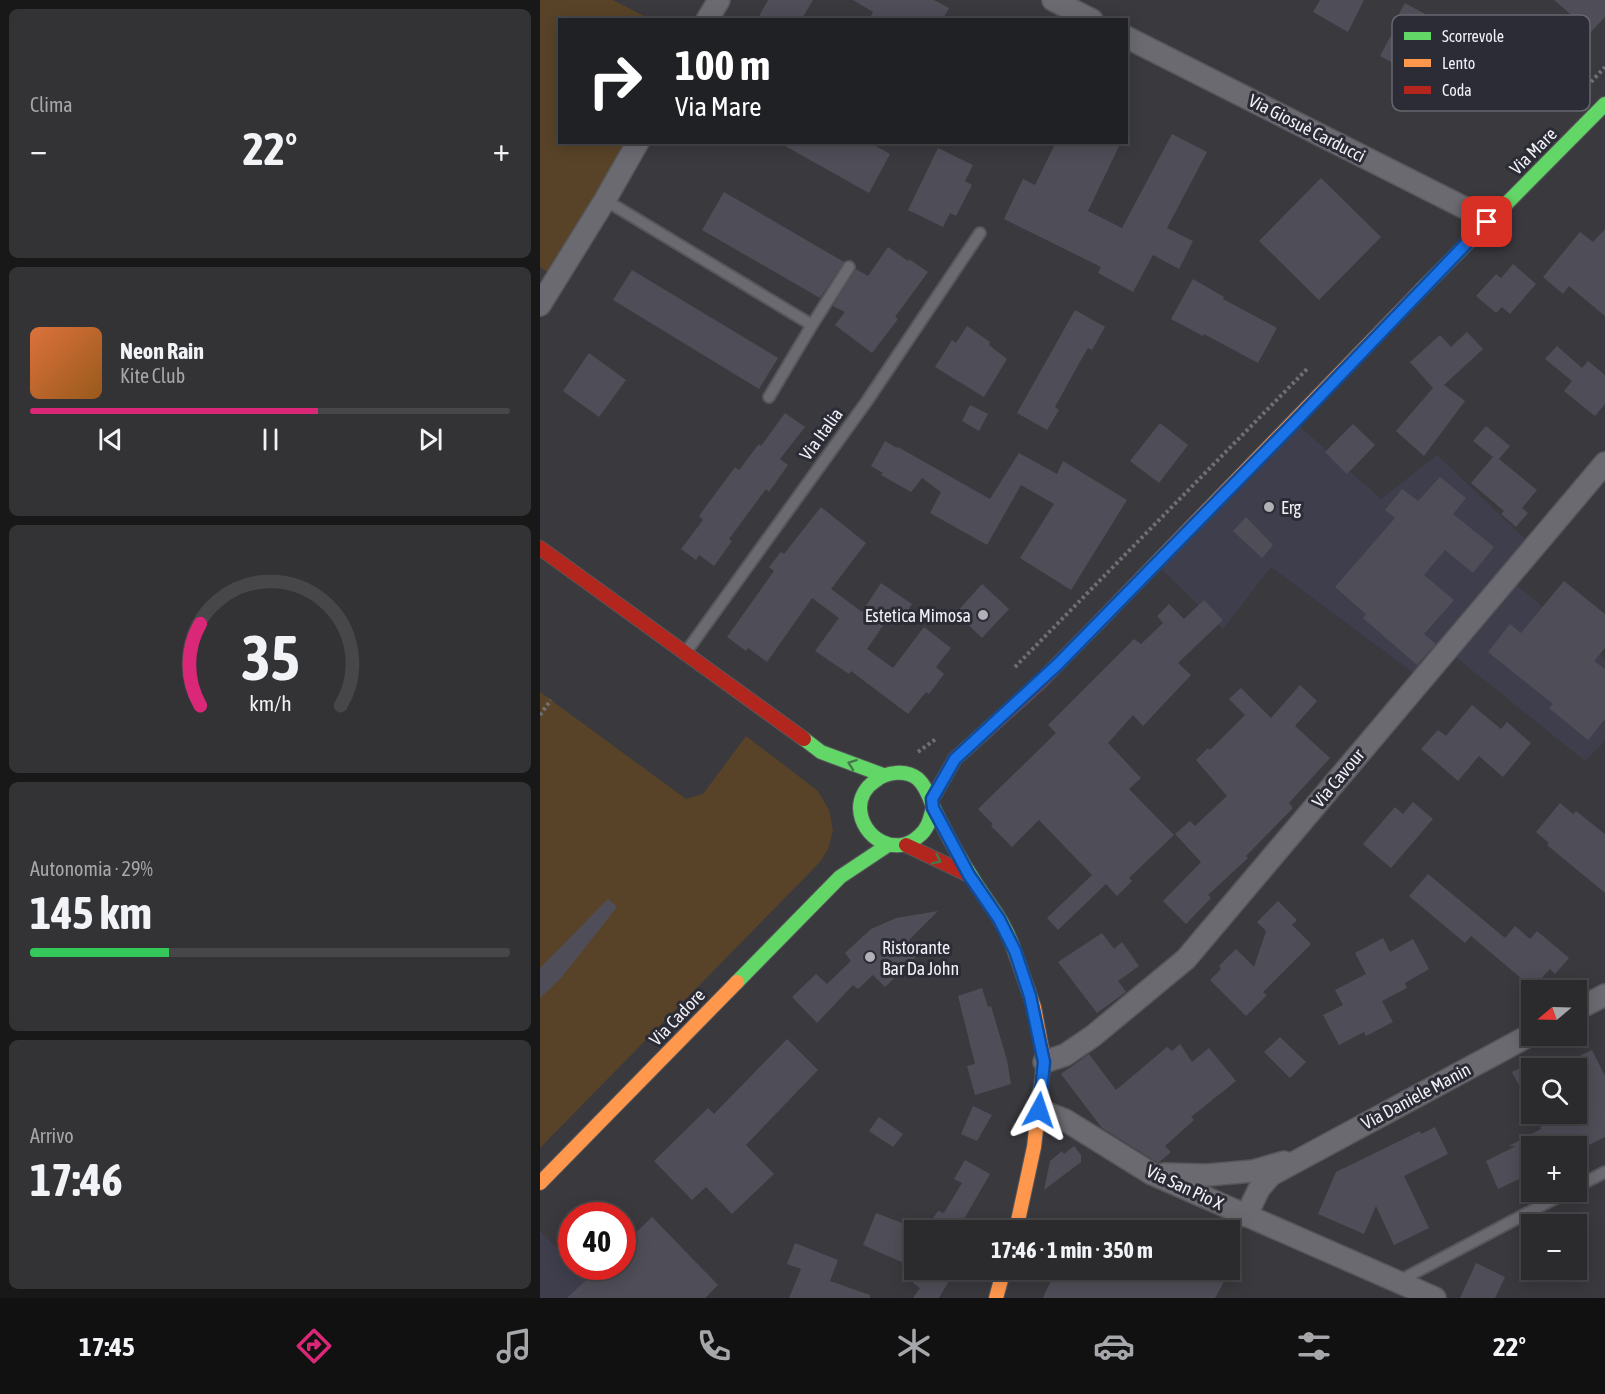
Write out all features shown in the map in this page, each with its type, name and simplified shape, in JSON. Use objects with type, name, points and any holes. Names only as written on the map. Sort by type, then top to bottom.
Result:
[{"type":"main road","name":"Via Mare","points":[[932,803],[955,759],[1050,672],[1487,222],[1605,104]]},
{"type":"main road","points":[[540,548],[821,752],[883,775]]},
{"type":"main road","points":[[821,752],[834,771]]},
{"type":"main road","name":"Via Mare","points":[[910,775],[955,759]]},
{"type":"main road","points":[[969,875],[906,845],[888,845],[861,829],[862,798],[874,780],[883,775],[901,773],[919,780],[969,875],[999,919],[1015,951],[1030,996],[1044,1062],[1032,1168],[1019,1220]]},
{"type":"main road","points":[[847,790],[860,808]]},
{"type":"main road","points":[[906,845],[926,831],[932,820],[932,803]]},
{"type":"main road","name":"Via Cadore","points":[[540,1183],[840,877],[888,845]]},
{"type":"main road","name":"Via Cadore","points":[[840,877],[849,856]]},
{"type":"main road","points":[[996,1298],[1001,1280]]},
{"type":"street","points":[[708,18],[718,0]]},
{"type":"street","points":[[1053,0],[1088,18]]},
{"type":"street","name":"Via Giosuè Carducci","points":[[1128,38],[1466,208],[1487,222]]},
{"type":"street","points":[[540,305],[637,144]]},
{"type":"street","name":"Via Cavour","points":[[1044,1062],[1065,1055],[1093,1036],[1186,959],[1605,463]]},
{"type":"street","points":[[1587,1004],[1605,995]]},
{"type":"street","name":"Via Daniele Manin","points":[[1246,1216],[1259,1189],[1271,1175],[1521,1040]]},
{"type":"street","name":"Via San Pio X","points":[[1039,1110],[1065,1120],[1152,1174],[1435,1298]]},
{"type":"street","name":"Via Daniele Manin","points":[[1152,1174],[1208,1175],[1253,1171],[1301,1157]]},
{"type":"street","points":[[1219,1203],[1219,1194],[1223,1186],[1230,1180],[1253,1171]]},
{"type":"lane","points":[[605,200],[812,325]]},
{"type":"lane","name":"Via Italia","points":[[686,652],[867,401],[980,233]]},
{"type":"lane","points":[[769,397],[849,267]]},
{"type":"lane","points":[[1587,1181],[1605,1172]]},
{"type":"lane","points":[[1399,1282],[1548,1202]]},
{"type":"path","points":[[1007,675],[1312,364]]},
{"type":"path","points":[[540,715],[551,700]]},
{"type":"path","points":[[913,754],[937,738]]},
{"type":"shaded area","points":[[540,0],[613,0],[648,18],[558,18],[558,144],[637,144],[557,278],[540,267]]},
{"type":"shaded area","points":[[1295,422],[1381,499],[1437,455],[1534,547],[1508,578],[1605,658],[1605,741],[1585,761],[1447,650],[1422,679],[1271,567],[1223,629],[1156,564]]},
{"type":"shaded area","points":[[540,692],[686,799],[703,794],[746,736],[818,791],[829,810],[833,830],[828,849],[820,862],[540,1148]]},
{"type":"shaded area","points":[[540,1231],[558,1249],[558,1280],[590,1280],[608,1298],[540,1298]]},
{"type":"building","points":[[768,0],[813,0],[802,18],[758,18]]},
{"type":"building","points":[[853,0],[934,0],[949,8],[943,18],[870,18],[873,12]]},
{"type":"building","points":[[1320,0],[1364,0],[1348,32],[1313,12]]},
{"type":"building","points":[[1554,0],[1605,0],[1605,17],[1591,32],[1590,15],[1571,15]]},
{"type":"building","points":[[1405,3],[1427,15],[1398,15]]},
{"type":"building","points":[[1392,34],[1392,63],[1380,56]]},
{"type":"building","points":[[1172,134],[1207,152],[1167,228],[1193,241],[1179,269],[1153,255],[1133,292],[1098,273],[1101,267],[1004,219],[1023,179],[1035,185],[1055,144],[1120,144],[1088,211],[1122,228]]},
{"type":"building","points":[[782,144],[872,144],[890,154],[869,193]]},
{"type":"building","points":[[938,148],[973,165],[965,181],[972,185],[956,216],[950,213],[943,227],[908,210]]},
{"type":"building","points":[[1321,178],[1381,237],[1319,300],[1259,241]]},
{"type":"building","points":[[724,192],[844,262],[820,298],[702,230]]},
{"type":"building","points":[[1605,229],[1605,316],[1569,286],[1563,294],[1543,277],[1580,232],[1593,242]]},
{"type":"building","points":[[888,247],[928,272],[895,317],[898,319],[872,353],[835,325],[845,312],[833,306],[856,269],[868,276]]},
{"type":"building","points":[[1513,264],[1536,284],[1510,314],[1502,307],[1496,313],[1476,296],[1496,274],[1501,278]]},
{"type":"building","points":[[632,270],[778,358],[759,389],[613,300]]},
{"type":"building","points":[[1193,279],[1224,297],[1223,299],[1277,328],[1258,363],[1171,319]]},
{"type":"building","points":[[1075,310],[1105,327],[1092,350],[1088,348],[1077,367],[1055,407],[1059,410],[1047,430],[1017,413]]},
{"type":"building","points":[[967,326],[990,342],[989,345],[1007,359],[984,397],[935,367],[952,340],[956,343]]},
{"type":"building","points":[[1467,332],[1483,349],[1444,385],[1465,401],[1424,456],[1396,431],[1433,388],[1410,362],[1440,335],[1451,347]]},
{"type":"building","points":[[1557,346],[1582,368],[1588,361],[1605,375],[1605,404],[1595,416],[1564,391],[1572,381],[1545,359]]},
{"type":"building","points":[[589,353],[626,380],[599,417],[563,391]]},
{"type":"building","points":[[970,405],[988,414],[979,431],[962,421]]},
{"type":"building","points":[[785,413],[805,427],[780,459],[788,465],[769,492],[766,489],[729,539],[732,541],[714,566],[699,555],[696,560],[681,549],[703,520],[699,516],[735,467],[739,470],[759,444],[761,446]]},
{"type":"building","points":[[1160,423],[1188,445],[1159,483],[1130,461]]},
{"type":"building","points":[[1353,424],[1375,445],[1347,474],[1325,452]]},
{"type":"building","points":[[1486,426],[1510,446],[1499,459],[1537,490],[1522,508],[1528,513],[1516,527],[1501,514],[1504,511],[1471,483],[1493,457],[1473,441]]},
{"type":"building","points":[[885,441],[990,499],[1019,453],[1057,474],[1063,461],[1127,500],[1071,590],[1020,558],[1054,504],[1021,485],[987,545],[930,513],[941,492],[922,478],[911,492],[881,475],[883,473],[871,466]]},
{"type":"building","points":[[1440,477],[1466,498],[1453,514],[1494,547],[1473,573],[1445,550],[1424,575],[1454,600],[1424,634],[1436,644],[1417,665],[1363,618],[1366,614],[1335,587],[1395,518],[1385,510],[1402,489],[1418,501]]},
{"type":"building","points":[[821,507],[866,543],[831,589],[862,612],[881,583],[912,604],[901,621],[891,614],[867,649],[893,668],[924,627],[951,648],[936,667],[944,674],[929,694],[926,692],[908,714],[851,671],[849,674],[815,651],[839,618],[812,598],[767,662],[748,648],[746,651],[727,637],[774,571],[769,567],[781,552],[784,554]]},
{"type":"building","points":[[1246,517],[1273,545],[1262,558],[1233,531]]},
{"type":"building","points":[[1564,581],[1605,614],[1605,648],[1594,661],[1605,669],[1605,719],[1588,740],[1549,708],[1553,704],[1488,652],[1510,624],[1521,633]]},
{"type":"building","points":[[982,584],[1009,609],[982,638],[956,613]]},
{"type":"building","points":[[1204,600],[1223,620],[1178,663],[1191,675],[1143,726],[1133,715],[1108,743],[1141,778],[1129,789],[1174,835],[1129,878],[1132,881],[1117,896],[1106,884],[1058,930],[1047,918],[1092,875],[1039,820],[1012,847],[978,809],[1056,733],[1048,725],[1134,639],[1141,644],[1163,623],[1157,616],[1169,604],[1184,619]]},
{"type":"building","points":[[1300,685],[1317,701],[1295,726],[1330,758],[1289,803],[1293,808],[1246,856],[1248,858],[1208,895],[1211,898],[1186,924],[1163,901],[1201,862],[1175,834],[1190,821],[1195,826],[1227,796],[1196,760],[1208,748],[1210,750],[1245,715],[1229,699],[1241,688],[1271,718]]},
{"type":"building","points":[[1472,705],[1501,729],[1507,722],[1531,743],[1503,777],[1479,756],[1458,781],[1421,749],[1438,730],[1446,736]]},
{"type":"building","points":[[1413,802],[1433,819],[1391,868],[1363,844],[1395,807],[1403,814]]},
{"type":"building","points":[[1560,803],[1573,814],[1576,811],[1605,834],[1605,893],[1547,845],[1549,843],[1536,832]]},
{"type":"building","points":[[1428,874],[1505,938],[1515,926],[1530,939],[1537,931],[1569,958],[1555,974],[1550,969],[1540,980],[1523,980],[1471,936],[1465,943],[1409,896]]},
{"type":"building","points":[[608,899],[617,907],[561,978],[540,998],[540,968]]},
{"type":"building","points":[[1278,901],[1297,920],[1292,925],[1311,944],[1263,992],[1267,995],[1246,1016],[1210,980],[1221,969],[1219,966],[1236,949],[1254,967],[1266,931],[1257,922]]},
{"type":"building","points":[[938,911],[909,940],[921,952],[885,987],[873,975],[858,989],[853,985],[817,1023],[792,997],[816,974],[827,984],[851,961],[845,953],[871,929],[896,918]]},
{"type":"building","points":[[1102,933],[1114,949],[1122,942],[1139,966],[1118,981],[1126,992],[1097,1013],[1058,962]]},
{"type":"building","points":[[1383,938],[1390,952],[1413,939],[1429,969],[1405,983],[1407,988],[1382,1001],[1393,1022],[1366,1036],[1364,1032],[1339,1045],[1323,1015],[1343,1005],[1335,990],[1366,974],[1355,953]]},
{"type":"building","points":[[982,988],[988,1007],[991,1006],[1007,1060],[1011,1084],[975,1095],[967,1066],[975,1064],[958,996]]},
{"type":"building","points":[[1280,1037],[1306,1062],[1290,1078],[1264,1052]]},
{"type":"building","points":[[787,1039],[818,1070],[746,1145],[774,1174],[732,1214],[706,1187],[692,1200],[654,1161],[708,1108],[714,1114]]},
{"type":"building","points":[[1180,1044],[1192,1062],[1209,1048],[1236,1081],[1191,1117],[1194,1120],[1165,1146],[1171,1152],[1158,1163],[1102,1128],[1061,1074],[1089,1054],[1116,1090],[1167,1047],[1172,1051]]},
{"type":"building","points":[[1592,1050],[1605,1076],[1605,1137],[1587,1146],[1587,1136],[1528,1136],[1546,1124],[1587,1124],[1587,1058],[1575,1058]]},
{"type":"building","points":[[1521,1068],[1521,1089],[1512,1072]]},
{"type":"building","points":[[973,1106],[992,1115],[977,1141],[961,1134]]},
{"type":"building","points":[[879,1117],[903,1134],[893,1147],[869,1131]]},
{"type":"building","points":[[1435,1127],[1448,1154],[1404,1176],[1429,1228],[1394,1245],[1376,1206],[1364,1234],[1318,1214],[1336,1172],[1420,1131],[1421,1134]]},
{"type":"building","points":[[1521,1140],[1521,1178],[1498,1189],[1486,1161],[1516,1146],[1509,1146]]},
{"type":"building","points":[[1074,1146],[1081,1155],[1081,1162],[1044,1190],[1050,1161],[1062,1151],[1064,1154]]},
{"type":"building","points":[[965,1160],[990,1174],[964,1219],[967,1220],[932,1220],[938,1211],[944,1213],[962,1183],[954,1179]]},
{"type":"building","points":[[876,1213],[904,1224],[904,1263],[863,1245]]},
{"type":"building","points":[[652,1217],[718,1285],[705,1298],[567,1298],[586,1280],[636,1280],[636,1232]]},
{"type":"building","points":[[795,1243],[838,1260],[830,1281],[870,1295],[870,1298],[789,1298],[801,1269],[787,1264]]},
{"type":"building","points":[[1476,1263],[1505,1277],[1495,1298],[1460,1298]]},
{"type":"building","points":[[915,1280],[950,1280],[939,1298],[913,1298],[920,1288],[913,1283]]},
{"type":"building","points":[[1051,1280],[1225,1280],[1215,1298],[1043,1298]]},
{"type":"traffic: fast","points":[[1422,289],[1605,104]]},
{"type":"traffic: fast","points":[[804,739],[821,752],[883,775]]},
{"type":"traffic: fast","points":[[933,808],[925,830],[910,842],[900,845],[890,845],[873,836],[866,828],[860,808],[864,793],[880,778],[902,773],[918,779],[927,791],[962,862],[1002,923],[1016,955]]},
{"type":"traffic: fast","points":[[737,982],[840,877],[888,845]]},
{"type":"traffic: slow","points":[[1100,621],[1422,289]]},
{"type":"traffic: slow","points":[[1016,955],[1034,1007],[1044,1060],[1034,1147],[1018,1220]]},
{"type":"traffic: slow","points":[[540,1183],[737,982]]},
{"type":"traffic: slow","points":[[996,1298],[1001,1280]]},
{"type":"traffic: jam","points":[[540,548],[804,739]]},
{"type":"traffic: jam","points":[[932,799],[955,759],[1042,680],[1100,621]]},
{"type":"traffic: jam","points":[[906,845],[969,875]]},
{"type":"place","name":"Erg","points":[[1269,507]]},
{"type":"place","name":"Estetica Mimosa","points":[[983,615]]},
{"type":"place","name":"Ristorante Bar Da John","points":[[870,957]]},
{"type":"route","points":[[1039,1110],[1044,1062],[1030,996],[1015,951],[999,919],[969,875],[933,808],[932,799],[955,759],[1058,664],[1487,222]]}]
